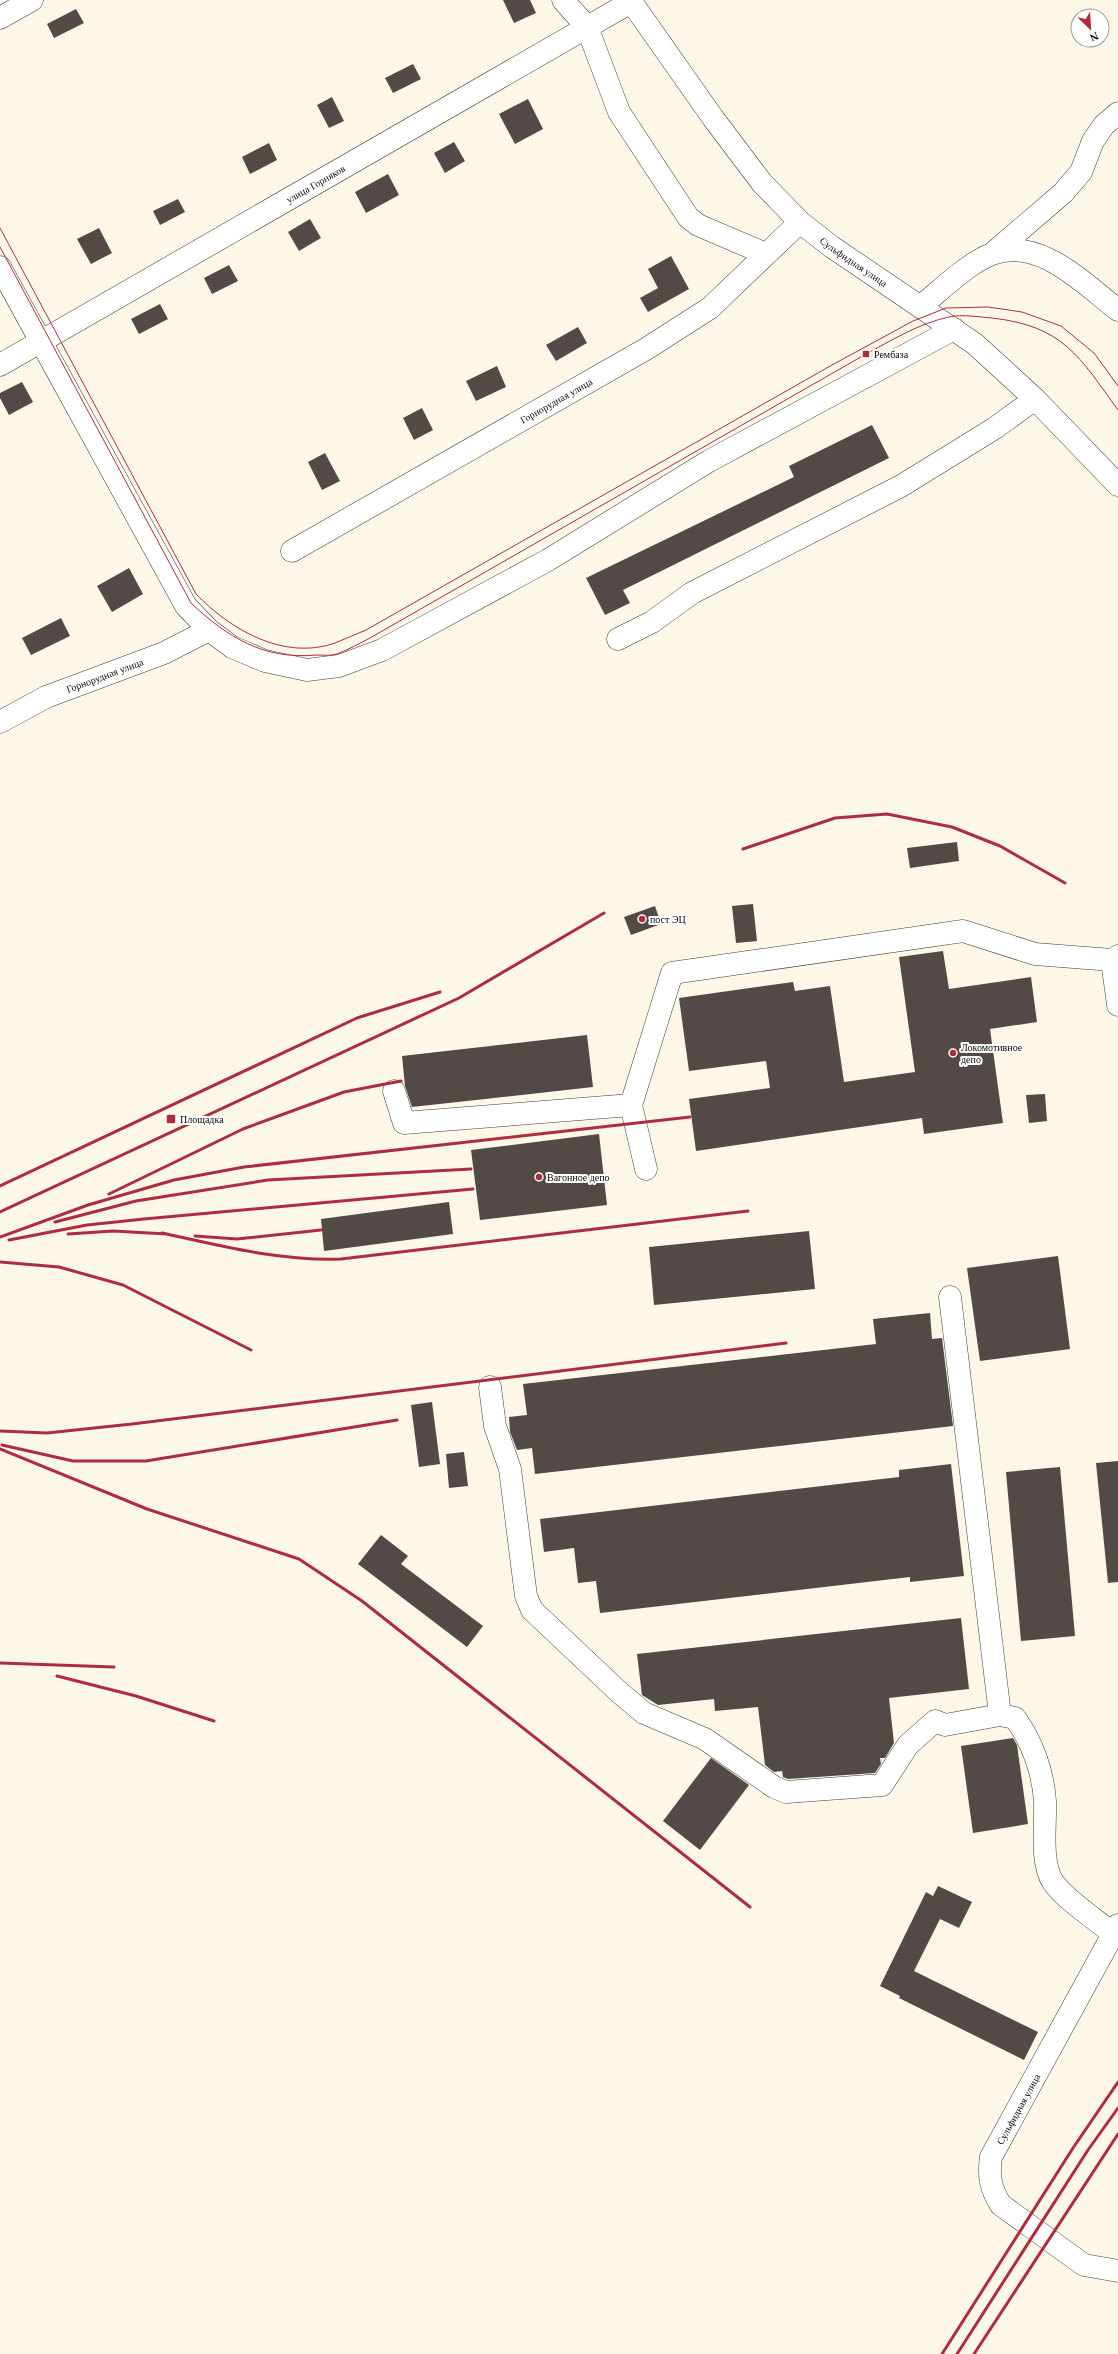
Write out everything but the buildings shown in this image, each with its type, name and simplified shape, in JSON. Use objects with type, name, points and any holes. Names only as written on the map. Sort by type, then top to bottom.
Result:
[{"type":"street","points":[[0,18],[32,0]]},
{"type":"street","points":[[563,0],[587,27],[619,112],[688,217],[698,225],[766,254]]},
{"type":"street","name":"улица Горняков","points":[[0,365],[630,1]]},
{"type":"street","name":"Сульфидная улица","points":[[630,1],[713,118],[762,183],[800,222],[832,247],[975,344],[1035,399],[1118,485]]},
{"type":"street","points":[[920,306],[970,268],[992,254],[1063,193],[1081,172],[1092,141],[1100,130],[1118,113]]},
{"type":"street","name":"Горнорудная улица","points":[[292,551],[646,349],[710,308],[800,222]]},
{"type":"street","points":[[992,254],[1015,250],[1041,255],[1065,269],[1118,310]]},
{"type":"street","points":[[0,267],[186,606],[210,630],[232,647],[266,661],[308,670],[339,666],[382,650],[548,560],[709,461],[954,329]]},
{"type":"street","points":[[618,639],[652,622],[692,593],[901,486],[995,428],[1035,399]]},
{"type":"street","name":"Горнорудная улица","points":[[0,722],[46,697],[164,653],[210,630]]},
{"type":"street","points":[[646,1169],[631,1105],[672,973],[963,931],[1035,954],[1115,958],[1118,1005]]},
{"type":"street","points":[[394,1091],[404,1123],[631,1105]]},
{"type":"street","points":[[950,1297],[1000,1715]]},
{"type":"street","points":[[490,1387],[496,1426],[510,1469],[526,1596],[532,1610],[620,1693],[644,1713],[705,1739],[774,1787],[786,1792],[882,1786],[908,1745],[935,1721],[945,1725],[1000,1715],[1016,1718],[1026,1733],[1036,1757],[1044,1799],[1045,1861],[1053,1882],[1116,1930]]},
{"type":"street","name":"Сульфидная улица","points":[[1116,1930],[991,2157],[989,2170],[995,2196],[1001,2206],[1084,2265],[1118,2271]]},
{"type":"tram line","points":[[0,228],[196,594],[210,607],[241,630],[277,645],[296,648],[315,647],[335,643],[366,630],[832,365],[913,321],[946,308],[988,307],[1022,312],[1061,326],[1094,353],[1118,386]]},
{"type":"tram line","points":[[0,247],[191,603],[218,626],[233,636],[263,650],[280,654],[297,656],[332,655],[370,638],[866,354],[906,332],[927,323],[949,317],[970,316],[1016,322],[1036,328],[1053,336],[1080,359],[1118,410]]},
{"type":"railway","points":[[743,849],[835,818],[887,814],[952,827],[1000,846],[1065,883]]},
{"type":"railway","points":[[0,1212],[459,998],[604,913]]},
{"type":"railway","points":[[0,1186],[357,1018],[440,992]]},
{"type":"railway","points":[[109,1194],[243,1129],[344,1092],[401,1081]]},
{"type":"railway","points":[[0,1237],[88,1205],[174,1180],[244,1167],[690,1117]]},
{"type":"railway","points":[[55,1222],[136,1201],[268,1180],[471,1169]]},
{"type":"railway","points":[[9,1240],[87,1225],[473,1189]]},
{"type":"railway","points":[[162,1233],[251,1252],[296,1258],[341,1259],[748,1211]]},
{"type":"railway","points":[[195,1236],[237,1239],[321,1230]]},
{"type":"railway","points":[[68,1234],[113,1231],[167,1234]]},
{"type":"railway","points":[[0,1262],[59,1267],[123,1285],[251,1350]]},
{"type":"railway","points":[[0,1431],[47,1433],[132,1424],[786,1343]]},
{"type":"railway","points":[[2,1445],[73,1461],[146,1461],[397,1420]]},
{"type":"railway","points":[[0,1449],[147,1509],[299,1559],[362,1601],[750,1907]]},
{"type":"railway","points":[[0,1663],[114,1667]]},
{"type":"railway","points":[[57,1676],[136,1696],[214,1721]]},
{"type":"railway","points":[[942,2354],[1073,2148],[1118,2082]]},
{"type":"railway","points":[[957,2354],[1088,2150],[1118,2108]]},
{"type":"railway","points":[[974,2354],[1118,2134]]},
{"type":"place","name":"Рембаза","points":[[866,354]]},
{"type":"place","name":"пост ЭЦ","points":[[642,919]]},
{"type":"place","name":"Локомотивное депо","points":[[953,1053]]},
{"type":"place","name":"Площадка","points":[[171,1119]]},
{"type":"place","name":"Вагонное депо","points":[[539,1177]]}]
